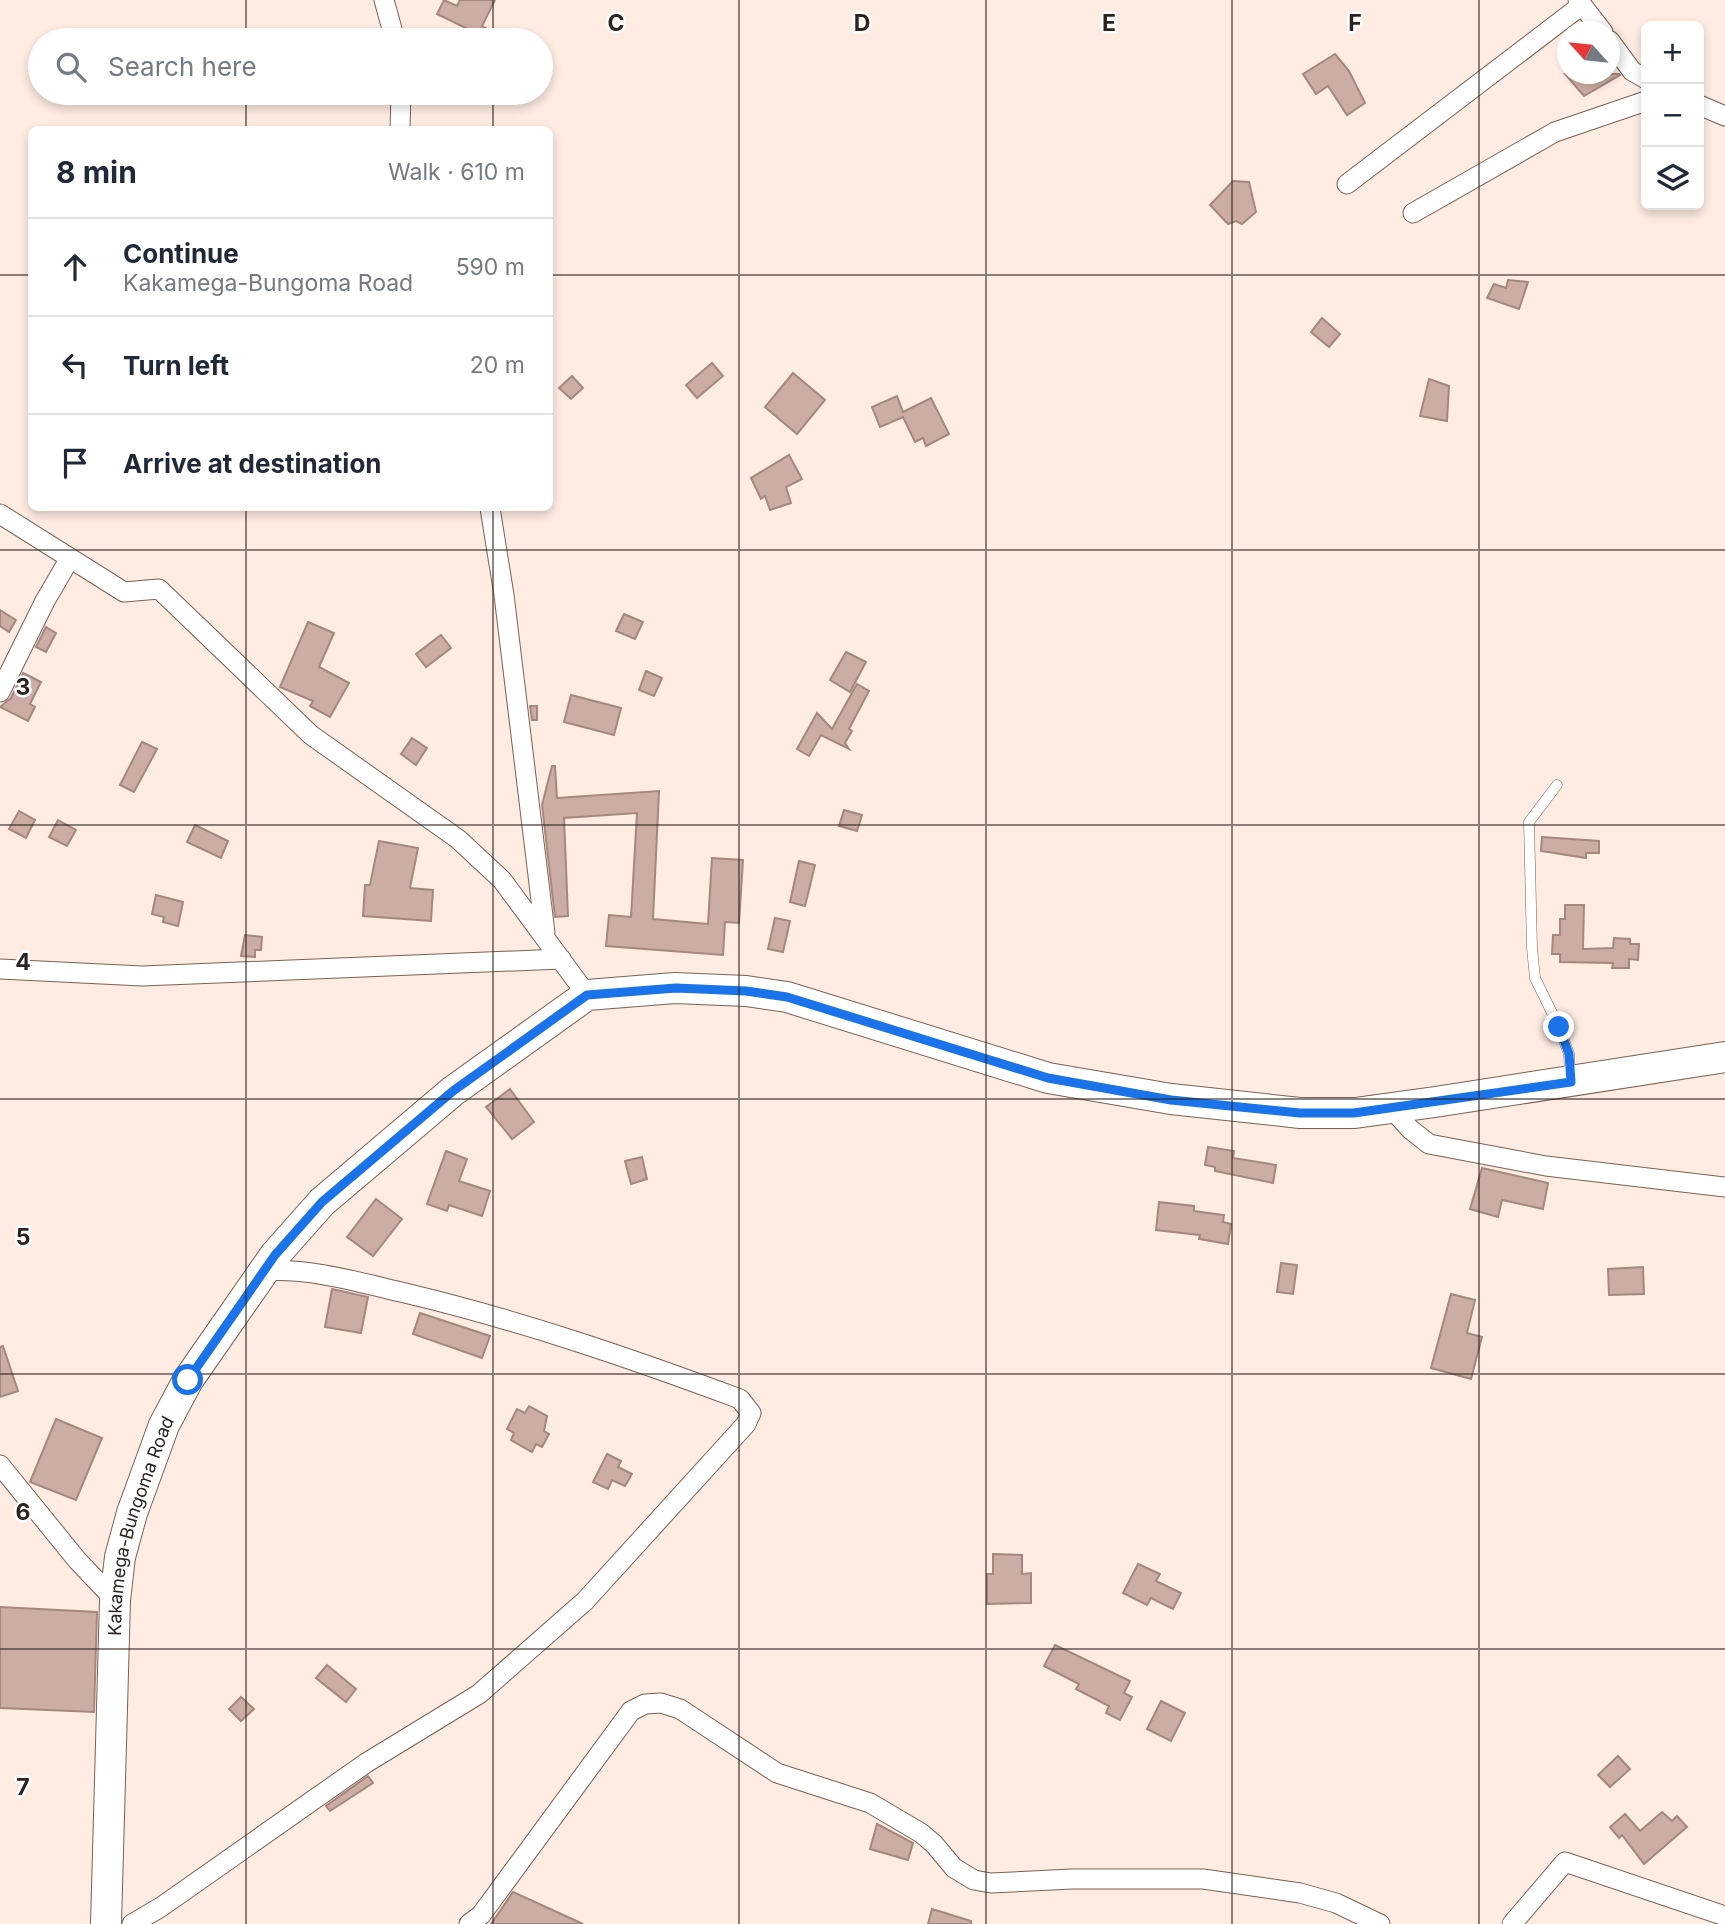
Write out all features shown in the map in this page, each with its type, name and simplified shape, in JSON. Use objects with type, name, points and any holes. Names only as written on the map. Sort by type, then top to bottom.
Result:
[{"type":"main road","points":[[587,995],[676,988],[746,991],[787,997],[1048,1078],[1095,1088],[1300,1113],[1354,1113],[1725,1057]]},
{"type":"main road","name":"Kakamega-Bungoma Road","points":[[106,1924],[115,1600],[120,1557],[132,1513],[164,1425],[188,1380],[264,1271],[322,1202],[453,1091],[587,995]]},
{"type":"street","points":[[384,0],[392,28]]},
{"type":"street","points":[[1347,184],[1580,2],[1595,21]]},
{"type":"street","points":[[1620,55],[1632,71],[1641,76]]},
{"type":"street","points":[[1413,213],[1555,132],[1641,103]]},
{"type":"street","points":[[400,126],[401,105]]},
{"type":"street","points":[[1704,107],[1725,116]]},
{"type":"street","points":[[490,511],[504,595],[545,934]]},
{"type":"street","points":[[0,514],[124,592],[159,589],[311,735],[458,839],[502,880],[545,934],[587,995]]},
{"type":"street","points":[[0,692],[45,601],[70,558]]},
{"type":"street","points":[[0,970],[142,975],[561,959]]},
{"type":"street","points":[[1391,1108],[1410,1129],[1429,1144],[1546,1166],[1725,1187]]},
{"type":"street","points":[[132,1924],[161,1907],[366,1763],[479,1694],[585,1601],[746,1424],[751,1413],[740,1399],[541,1330],[348,1279],[297,1269],[264,1271]]},
{"type":"street","points":[[0,1465],[77,1560],[115,1600]]},
{"type":"street","points":[[469,1924],[481,1915],[631,1711],[645,1704],[661,1703],[680,1709],[777,1773],[870,1803],[904,1822],[934,1844],[963,1877],[991,1883],[1203,1879],[1300,1893],[1336,1903],[1380,1924]]},
{"type":"street","points":[[1512,1924],[1565,1862],[1725,1916]]},
{"type":"lane","points":[[1557,785],[1529,822],[1532,948],[1535,978],[1569,1054],[1571,1082]]},
{"type":"building","points":[[444,0],[457,6],[460,0],[495,0],[482,26],[486,28],[466,28],[437,14]]},
{"type":"building","points":[[1335,54],[1349,71],[1365,103],[1347,115],[1328,86],[1316,94],[1303,74]]},
{"type":"building","points":[[1574,84],[1605,84],[1584,96]]},
{"type":"building","points":[[1233,181],[1249,182],[1256,212],[1242,224],[1236,221],[1228,224],[1210,205]]},
{"type":"building","points":[[1508,280],[1528,282],[1519,309],[1487,298],[1494,284],[1506,288]]},
{"type":"building","points":[[1322,318],[1340,334],[1329,347],[1311,332]]},
{"type":"building","points":[[712,363],[723,376],[697,398],[686,385]]},
{"type":"building","points":[[793,373],[825,400],[797,434],[765,407]]},
{"type":"building","points":[[572,376],[583,388],[571,399],[559,388]]},
{"type":"building","points":[[1429,379],[1449,386],[1447,421],[1420,416]]},
{"type":"building","points":[[897,396],[903,412],[931,398],[949,434],[926,446],[923,438],[915,442],[903,417],[880,427],[872,407]]},
{"type":"building","points":[[789,455],[802,479],[786,487],[791,503],[770,510],[765,496],[761,499],[751,478]]},
{"type":"building","points":[[0,610],[16,620],[9,632],[0,626]]},
{"type":"building","points":[[624,614],[643,622],[635,639],[616,631]]},
{"type":"building","points":[[308,622],[334,633],[319,667],[349,683],[330,717],[310,706],[313,701],[280,687]]},
{"type":"building","points":[[46,627],[56,633],[46,652],[36,647]]},
{"type":"building","points":[[441,635],[451,648],[426,667],[416,654]]},
{"type":"building","points":[[846,652],[866,662],[850,692],[830,680]]},
{"type":"building","points":[[646,671],[662,678],[654,696],[639,690]]},
{"type":"building","points":[[23,673],[41,682],[30,704],[35,707],[28,721],[0,707],[11,698]]},
{"type":"building","points":[[857,684],[869,691],[849,729],[852,731],[845,743],[849,749],[821,735],[809,756],[797,749],[817,713],[832,729]]},
{"type":"building","points":[[571,695],[621,708],[614,735],[564,722]]},
{"type":"building","points":[[530,706],[537,706],[537,720],[532,720]]},
{"type":"building","points":[[412,738],[427,748],[416,765],[401,754]]},
{"type":"building","points":[[142,742],[157,749],[134,792],[120,785]]},
{"type":"building","points":[[552,766],[555,766],[557,798],[659,791],[653,919],[708,924],[712,858],[743,860],[739,923],[725,922],[723,955],[606,946],[609,915],[631,917],[637,813],[564,818],[568,916],[555,917],[542,805]]},
{"type":"building","points":[[844,810],[862,815],[857,831],[839,826]]},
{"type":"building","points":[[19,811],[35,820],[26,838],[9,829]]},
{"type":"building","points":[[58,820],[76,830],[67,846],[49,837]]},
{"type":"building","points":[[195,825],[228,841],[221,858],[187,842]]},
{"type":"building","points":[[1542,837],[1599,841],[1599,853],[1586,853],[1586,858],[1541,851]]},
{"type":"building","points":[[379,841],[418,848],[410,888],[433,890],[431,921],[363,916],[365,885],[370,885]]},
{"type":"building","points":[[799,861],[815,865],[805,906],[790,902]]},
{"type":"building","points":[[156,895],[183,902],[178,926],[163,922],[164,917],[152,914]]},
{"type":"building","points":[[1565,905],[1584,905],[1583,949],[1613,948],[1614,938],[1630,939],[1630,944],[1639,944],[1638,960],[1629,959],[1629,968],[1612,968],[1613,963],[1560,962],[1560,954],[1552,954],[1553,935],[1560,935],[1560,919],[1565,919]]},
{"type":"building","points":[[775,918],[790,921],[783,952],[768,949]]},
{"type":"building","points":[[245,935],[262,937],[261,950],[255,950],[255,957],[241,956]]},
{"type":"building","points":[[510,1089],[534,1122],[512,1139],[486,1107]]},
{"type":"building","points":[[1208,1147],[1234,1151],[1233,1158],[1276,1165],[1273,1183],[1215,1171],[1215,1167],[1205,1165]]},
{"type":"building","points":[[446,1151],[467,1159],[459,1181],[490,1191],[482,1216],[449,1205],[447,1211],[427,1204]]},
{"type":"building","points":[[642,1157],[647,1179],[631,1184],[625,1161]]},
{"type":"building","points":[[1482,1168],[1548,1183],[1543,1209],[1502,1200],[1498,1217],[1470,1209]]},
{"type":"building","points":[[376,1199],[402,1219],[373,1256],[347,1237]]},
{"type":"building","points":[[1159,1202],[1194,1206],[1194,1211],[1224,1215],[1223,1222],[1231,1224],[1228,1244],[1199,1239],[1200,1235],[1156,1230]]},
{"type":"building","points":[[1281,1263],[1297,1265],[1293,1294],[1277,1292]]},
{"type":"building","points":[[1643,1267],[1644,1294],[1609,1295],[1608,1269]]},
{"type":"building","points":[[332,1289],[368,1297],[361,1333],[325,1327]]},
{"type":"building","points":[[1451,1294],[1475,1300],[1467,1333],[1482,1337],[1471,1379],[1431,1368]]},
{"type":"building","points":[[420,1313],[490,1336],[482,1358],[413,1334]]},
{"type":"building","points":[[3,1346],[18,1391],[0,1397],[0,1347]]},
{"type":"building","points":[[529,1406],[547,1416],[544,1431],[549,1434],[542,1447],[536,1444],[532,1452],[511,1440],[514,1433],[507,1429],[517,1409],[525,1413]]},
{"type":"building","points":[[56,1419],[102,1438],[76,1500],[30,1482]]},
{"type":"building","points":[[607,1454],[621,1461],[618,1467],[632,1474],[625,1486],[612,1480],[608,1489],[593,1482]]},
{"type":"building","points":[[993,1554],[1022,1555],[1022,1574],[1031,1573],[1031,1603],[987,1604],[987,1574],[993,1574]]},
{"type":"building","points":[[1138,1564],[1160,1574],[1156,1581],[1181,1593],[1173,1609],[1151,1598],[1147,1605],[1123,1593]]},
{"type":"building","points":[[0,1607],[97,1612],[94,1712],[0,1708]]},
{"type":"building","points":[[1055,1645],[1130,1681],[1124,1693],[1132,1697],[1120,1720],[1106,1713],[1109,1706],[1076,1689],[1079,1684],[1044,1666]]},
{"type":"building","points":[[327,1665],[356,1689],[346,1702],[316,1678]]},
{"type":"building","points":[[241,1697],[254,1709],[241,1721],[229,1709]]},
{"type":"building","points":[[1161,1701],[1185,1713],[1171,1741],[1147,1729]]},
{"type":"building","points":[[1618,1756],[1630,1769],[1610,1787],[1598,1775]]},
{"type":"building","points":[[368,1776],[373,1783],[330,1811],[326,1806]]},
{"type":"building","points":[[1662,1812],[1672,1821],[1677,1816],[1687,1827],[1644,1864],[1622,1835],[1619,1838],[1610,1827],[1625,1814],[1640,1831]]},
{"type":"building","points":[[877,1824],[913,1843],[908,1860],[870,1849]]},
{"type":"building","points":[[513,1892],[583,1924],[491,1924]]},
{"type":"building","points":[[932,1909],[971,1921],[971,1924],[928,1924]]},
{"type":"route","points":[[188,1380],[275,1255],[322,1202],[453,1091],[587,995],[676,988],[746,991],[787,997],[1048,1078],[1171,1100],[1300,1113],[1354,1113],[1571,1082],[1569,1054],[1559,1027]]}]
